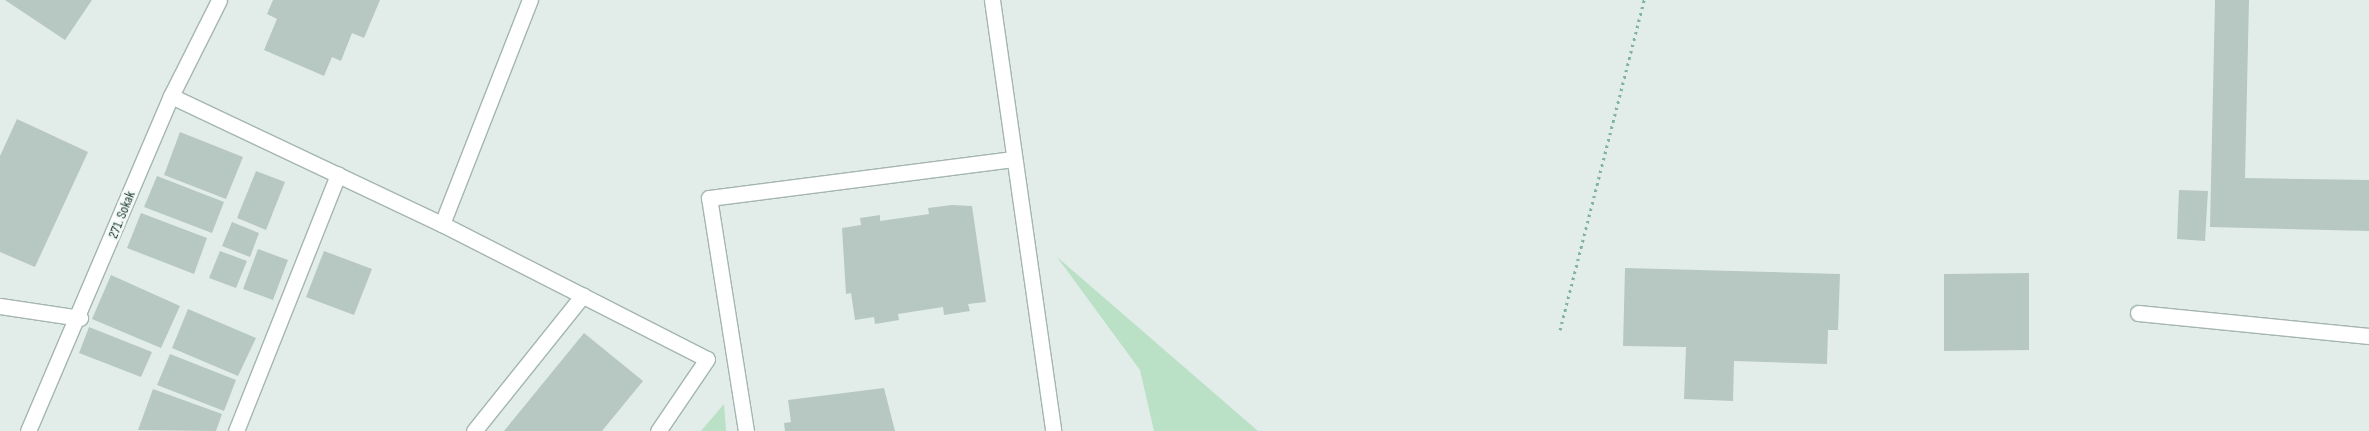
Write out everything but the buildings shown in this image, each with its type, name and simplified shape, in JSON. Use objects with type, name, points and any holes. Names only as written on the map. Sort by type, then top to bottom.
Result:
[{"type":"street","name":"271. Sokak","points":[[28,431],[80,318],[171,96],[218,0]]},
{"type":"street","points":[[442,224],[530,0]]},
{"type":"street","points":[[992,0],[1012,160],[1053,431]]},
{"type":"street","points":[[171,96],[442,224],[707,359],[734,357]]},
{"type":"street","points":[[746,431],[709,198],[1012,160]]},
{"type":"street","points":[[236,431],[338,175]]},
{"type":"street","points":[[474,431],[583,295]]},
{"type":"street","points":[[0,306],[80,318]]},
{"type":"street","points":[[2138,313],[2369,336]]},
{"type":"street","points":[[658,431],[707,359]]},
{"type":"path","points":[[1560,330],[1644,0]]},
{"type":"green space","points":[[1057,257],[1258,431],[1154,431],[1140,370]]},
{"type":"green space","points":[[724,404],[726,431],[701,431]]}]
